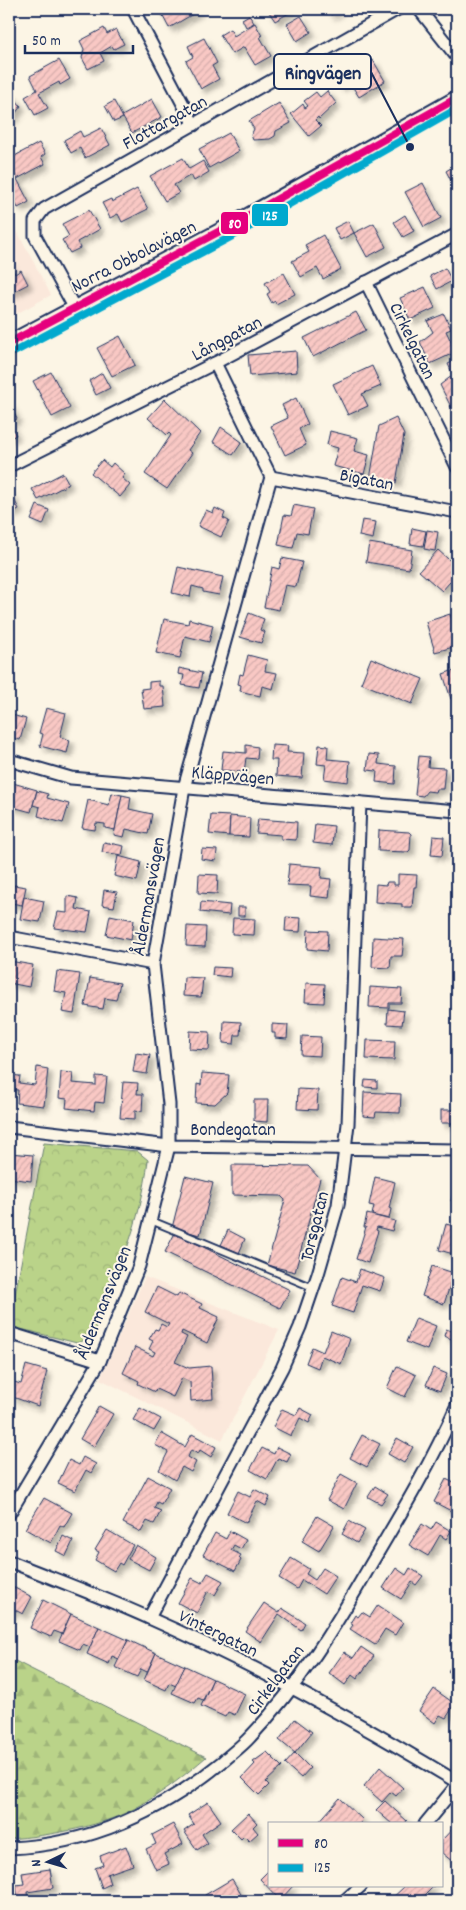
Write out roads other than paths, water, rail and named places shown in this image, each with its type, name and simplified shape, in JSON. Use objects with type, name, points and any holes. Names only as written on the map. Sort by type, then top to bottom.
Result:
[{"type":"street","points":[[133,9],[194,126]]},
{"type":"street","name":"Flottargatan","points":[[74,307],[36,236],[34,228],[38,214],[398,9]]},
{"type":"street","points":[[418,9],[457,57]]},
{"type":"street","name":"Norra Obbolavägen","points":[[9,343],[235,223],[457,98]]},
{"type":"street","name":"Långgatan","points":[[9,466],[215,363],[457,234]]},
{"type":"street","name":"Cirkelgatan","points":[[366,282],[457,468]]},
{"type":"street","points":[[215,363],[271,477]]},
{"type":"street","name":"Bigatan","points":[[271,477],[457,512]]},
{"type":"street","name":"Åldermansvägen","points":[[9,1514],[100,1361],[139,1266],[169,1146],[169,1104],[152,964],[184,788],[271,477]]},
{"type":"street","name":"Kläppvägen","points":[[9,760],[71,778],[457,811]]},
{"type":"street","name":"Torsgatan","points":[[149,1618],[282,1368],[314,1288],[338,1205],[346,1147],[360,803]]},
{"type":"street","points":[[9,937],[152,964]]},
{"type":"street","name":"Bondegatan","points":[[9,1128],[169,1146],[457,1150]]},
{"type":"street","points":[[9,1333],[100,1361]]},
{"type":"street","name":"Cirkelgatan","points":[[9,1848],[28,1848],[80,1838],[123,1823],[169,1800],[207,1774],[249,1739],[292,1688],[345,1609],[410,1499],[457,1405]]},
{"type":"street","name":"Vintergatan","points":[[9,1561],[149,1618],[292,1688],[386,1739],[457,1784]]},
{"type":"street","points":[[427,1822],[457,1784]]},
{"type":"street","points":[[344,1901],[359,1888]]},
{"type":"lane","points":[[150,1220],[314,1288]]},
{"type":"place","name":"Ringvägen","points":[[410,147]]}]
